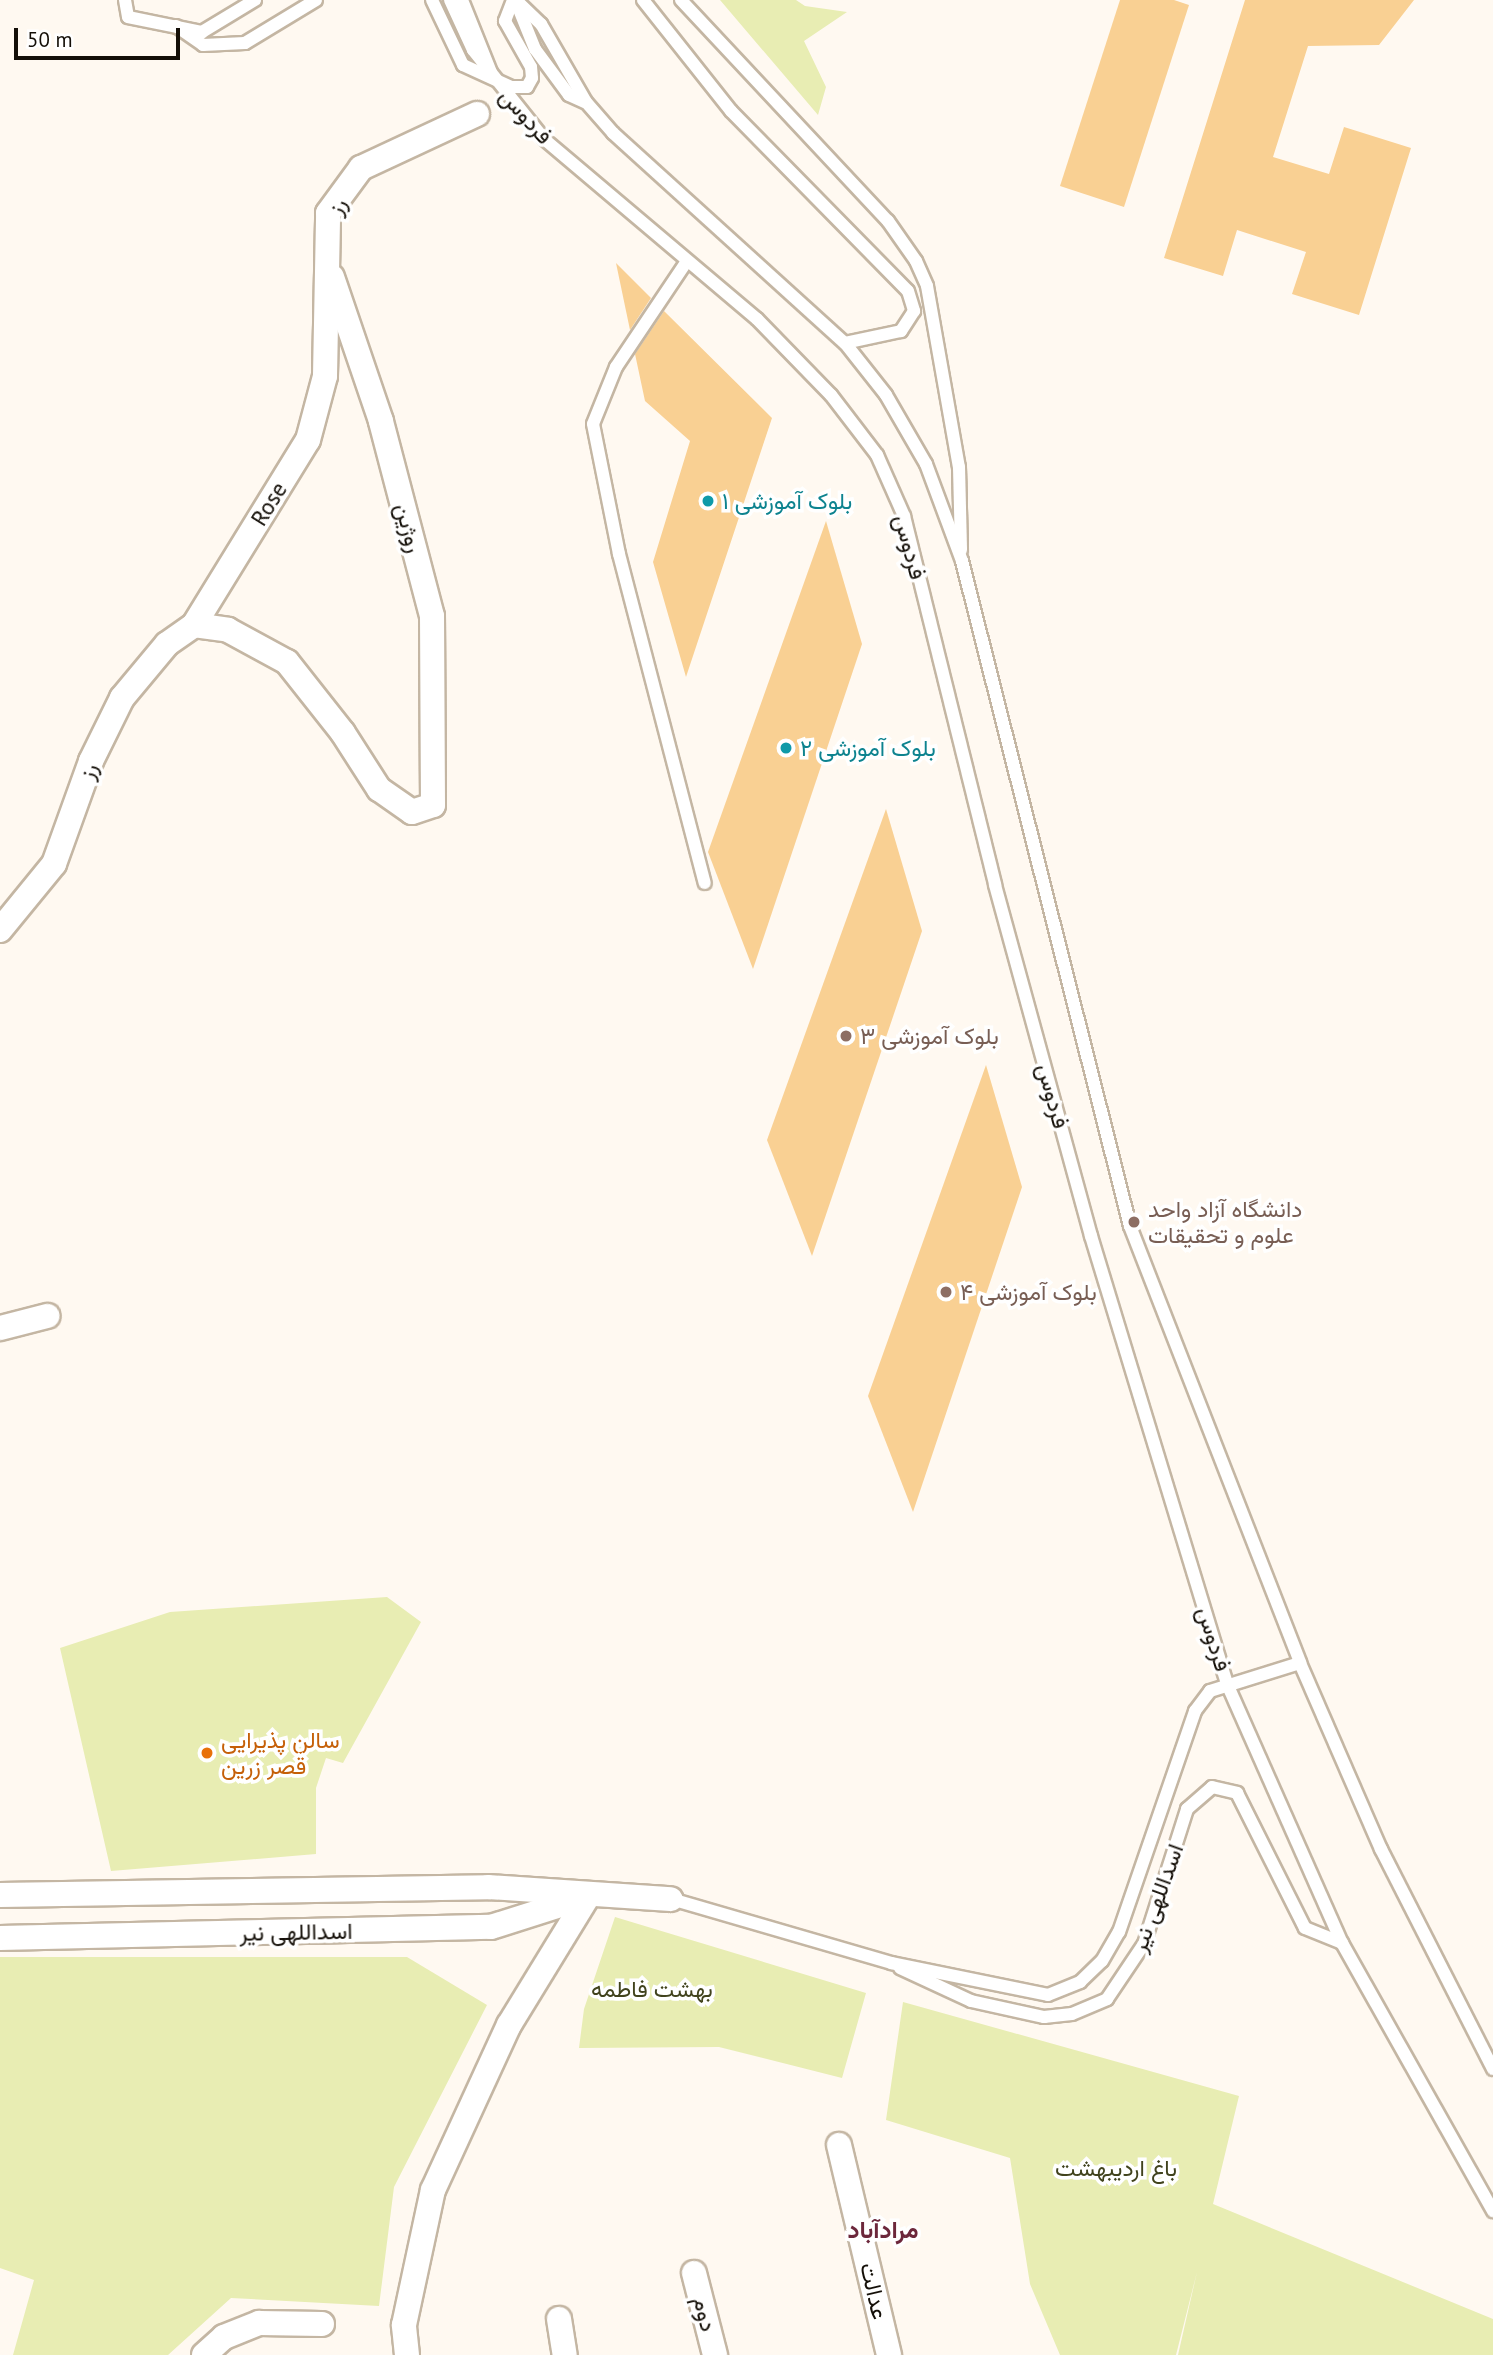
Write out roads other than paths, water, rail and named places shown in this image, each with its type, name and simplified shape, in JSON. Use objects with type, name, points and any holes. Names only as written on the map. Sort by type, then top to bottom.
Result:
[{"type":"street","name":"رز","points":[[325,376],[328,214],[361,168],[477,114]]},
{"type":"street","name":"روژین","points":[[194,625],[228,630],[287,662],[343,733],[379,789],[412,812],[433,805],[432,616],[381,421],[327,261]]},
{"type":"street","name":"Rose","points":[[194,625],[308,440],[325,376]]},
{"type":"street","name":"رز","points":[[0,930],[54,864],[91,761],[122,698],[167,644],[194,625]]},
{"type":"street","points":[[0,1328],[47,1316]]},
{"type":"street","name":"اسداللهی نیر","points":[[0,1895],[488,1887],[588,1896],[671,1899]]},
{"type":"street","points":[[407,2355],[404,2325],[433,2190],[509,2025],[588,1896]]},
{"type":"street","name":"اسداللهی نیر","points":[[0,1938],[491,1927],[588,1896]]},
{"type":"street","name":"عدالت","points":[[839,2145],[889,2355]]},
{"type":"street","name":"دوم","points":[[694,2273],[715,2355]]},
{"type":"street","points":[[559,2319],[565,2355]]},
{"type":"street","points":[[204,2355],[223,2337],[259,2323],[322,2324]]},
{"type":"lane","points":[[125,0],[128,17],[202,32],[255,0]]},
{"type":"lane","points":[[176,26],[203,45],[245,43],[316,0]]},
{"type":"lane","points":[[432,0],[463,65],[511,88],[527,87],[532,78],[531,67],[505,22],[515,0]]},
{"type":"lane","name":"فردوس","points":[[450,0],[473,50],[493,79],[544,139],[757,320],[831,395],[877,456],[904,516],[995,885],[1091,1236],[1228,1686],[1342,1943],[1493,2211]]},
{"type":"lane","points":[[462,0],[485,48],[493,79]]},
{"type":"lane","name":"فردوس","points":[[515,0],[541,24],[586,102],[628,146],[845,343],[886,396],[926,464],[962,561],[1130,1226],[1300,1663],[1381,1849],[1493,2069]]},
{"type":"lane","points":[[643,0],[731,111],[908,291],[914,311],[901,331],[845,343]]},
{"type":"lane","points":[[681,0],[888,221],[916,261],[927,286],[959,467],[962,561]]},
{"type":"lane","points":[[687,261],[615,367],[593,424],[618,554],[705,883]]},
{"type":"lane","name":"اسداللهی نیر","points":[[671,1899],[891,1962],[1048,1995],[1080,1982],[1102,1961],[1119,1933],[1195,1711],[1210,1691],[1300,1663]]},
{"type":"lane","name":"اسداللهی نیر","points":[[891,1962],[919,1980],[971,2001],[1044,2017],[1072,2014],[1107,1999],[1144,1944],[1187,1809],[1212,1787],[1237,1793],[1305,1928],[1342,1943]]},
{"type":"place","name":"بلوک آموزشی ۱","points":[[708,501]]},
{"type":"place","name":"بلوک آموزشی ۲","points":[[786,748]]},
{"type":"place","name":"بلوک آموزشی ۳","points":[[846,1036]]},
{"type":"place","name":"دانشگاه آزاد واحد علوم و تحقیقات","points":[[1134,1222]]},
{"type":"place","name":"بلوک آموزشی ۴","points":[[946,1292]]},
{"type":"place","name":"سالن پذیرایی قصر زرین","points":[[207,1753]]},
{"type":"district","name":"مرادآباد","points":[[883,2230]]},
{"type":"park label","name":"بهشت فاطمه","points":[[652,1989]]},
{"type":"park label","name":"باغ اردیبهشت","points":[[1116,2168]]}]
